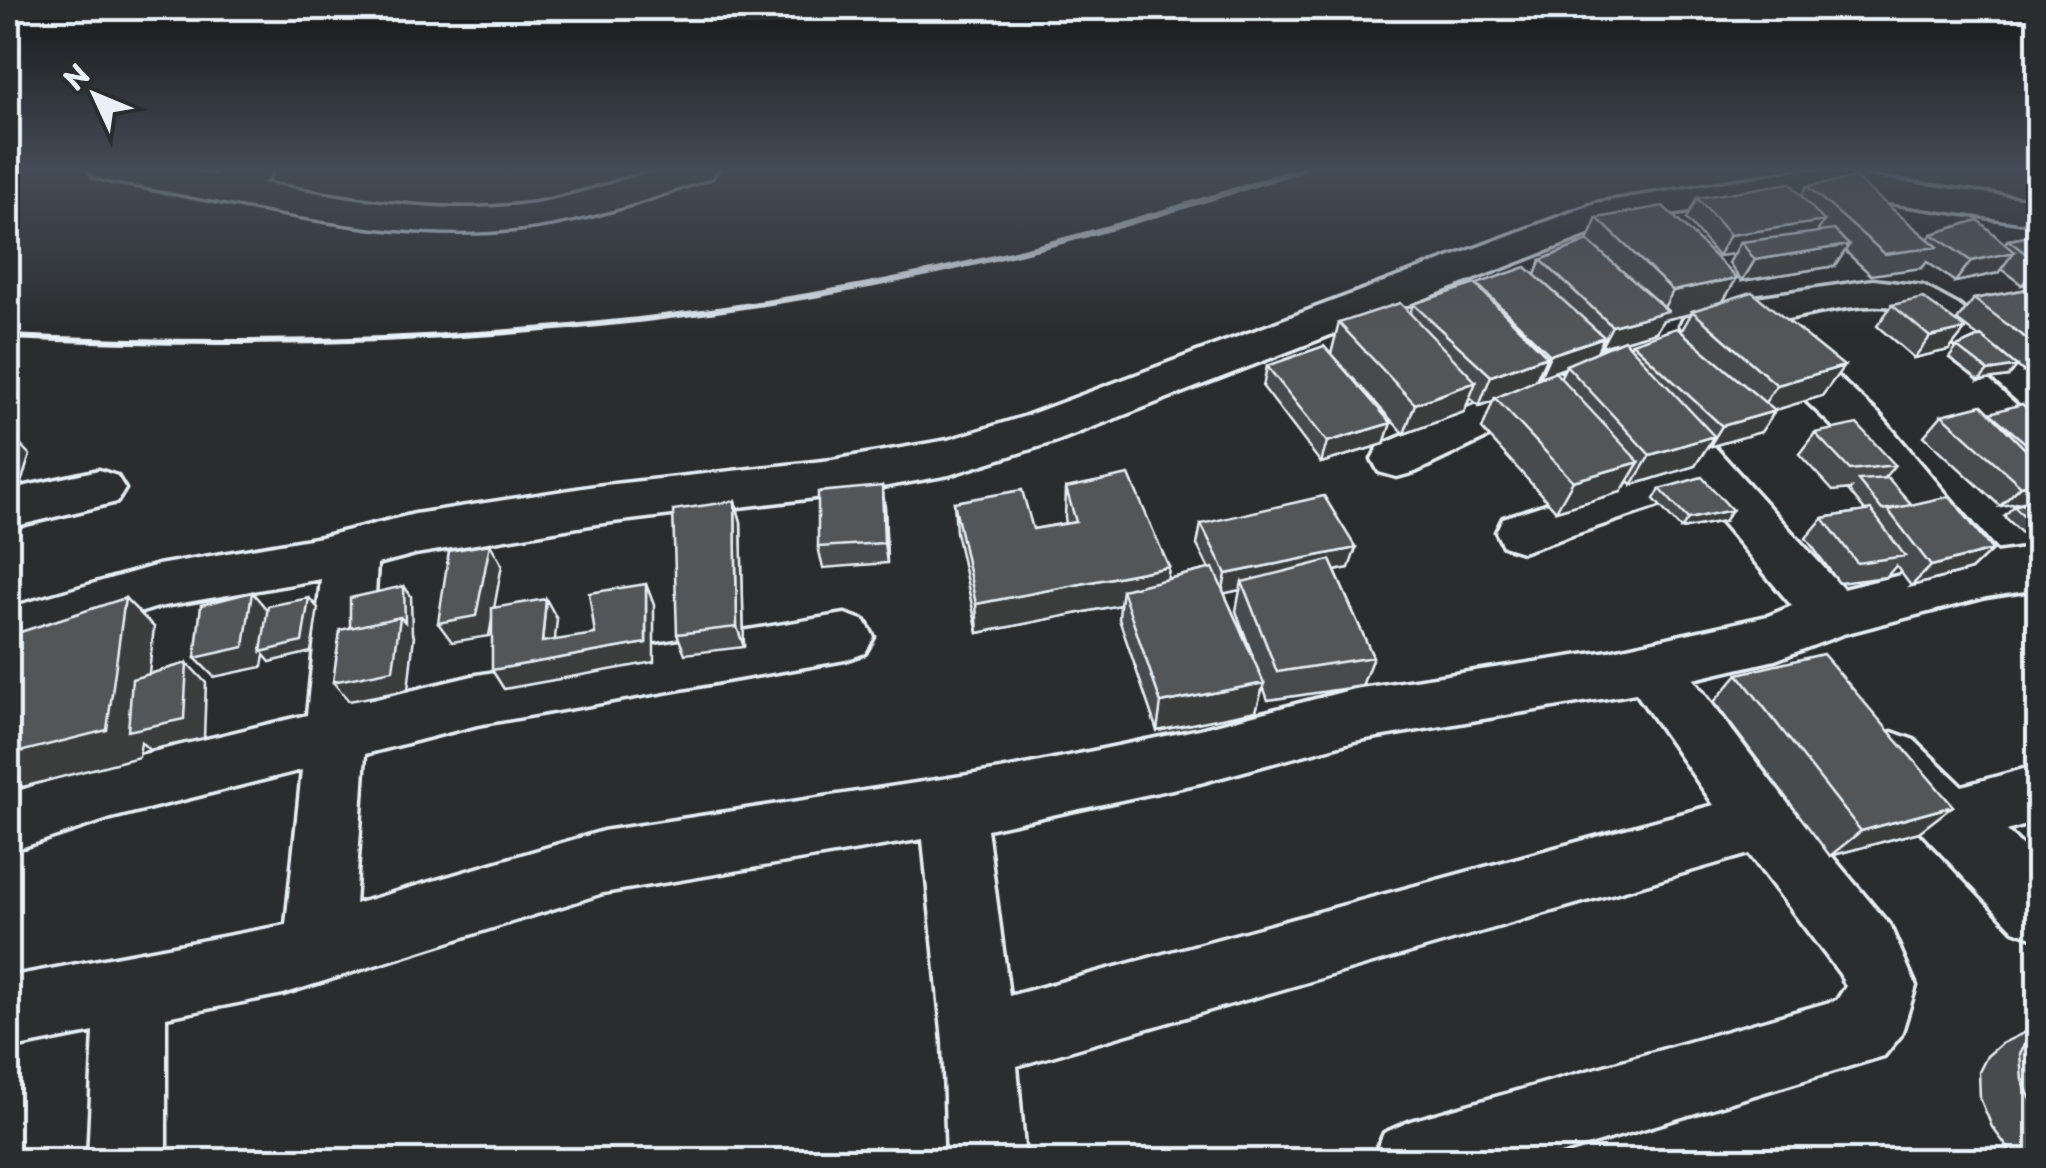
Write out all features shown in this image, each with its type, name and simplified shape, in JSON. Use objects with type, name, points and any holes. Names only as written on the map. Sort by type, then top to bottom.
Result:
[{"type":"street","points":[[8,631],[158,586],[415,534],[596,505],[832,478],[950,457],[1040,429],[1580,224]]},
{"type":"street","points":[[1664,224],[1742,313],[2012,572]]},
{"type":"street","points":[[1660,340],[1742,313],[1873,293],[1908,296],[1942,315],[2038,393]]},
{"type":"street","points":[[1397,458],[1607,372],[1708,470],[1832,614]]},
{"type":"street","points":[[1522,532],[1708,470]]},
{"type":"street","points":[[8,509],[99,489]]},
{"type":"street","points":[[318,949],[351,550]]},
{"type":"street","points":[[1832,614],[2012,572]]},
{"type":"street","points":[[1816,679],[1832,614]]},
{"type":"street","points":[[8,823],[112,790],[477,700],[845,637]]},
{"type":"street","points":[[1411,1160],[1858,1030],[1876,1010],[1880,986],[1866,950],[1762,821],[1650,666]]},
{"type":"street","points":[[8,1013],[131,991],[318,949],[603,862],[952,807],[1200,756],[1354,715],[1650,666],[1816,679],[2038,907]]},
{"type":"street","points":[[1950,818],[2038,793]]},
{"type":"street","points":[[952,807],[979,1041],[986,1160]]},
{"type":"street","points":[[979,1041],[1762,821]]},
{"type":"street","points":[[126,1160],[131,991]]},
{"type":"building","points":[[1603,224],[1681,224],[1737,278],[1673,291]]},
{"type":"building","points":[[1720,224],[1807,224],[1730,235]]},
{"type":"building","points":[[1850,224],[1910,224],[1938,247],[1885,254]]},
{"type":"building","points":[[1966,224],[1982,224],[2014,252],[1971,261],[1932,234]]},
{"type":"building","points":[[1834,230],[1849,245],[1755,260],[1741,242]]},
{"type":"building","points":[[2038,235],[2038,263],[2008,240]]},
{"type":"building","points":[[1588,241],[1668,311],[1612,326],[1541,260]]},
{"type":"building","points":[[1526,267],[1604,337],[1550,355],[1477,284]]},
{"type":"building","points":[[1475,284],[1547,356],[1491,376],[1413,304]]},
{"type":"building","points":[[2038,287],[2038,348],[1974,299]]},
{"type":"building","points":[[1752,292],[1844,366],[1777,385],[1692,311]]},
{"type":"building","points":[[1923,298],[1966,329],[1930,337],[1892,305]]},
{"type":"building","points":[[1400,303],[1476,382],[1415,404],[1339,323]]},
{"type":"building","points":[[1677,328],[1775,411],[1722,426],[1632,343]]},
{"type":"building","points":[[1981,336],[2017,366],[1988,371],[1957,347]]},
{"type":"building","points":[[1624,340],[1714,436],[1650,455],[1566,365]]},
{"type":"building","points":[[1324,346],[1391,423],[1327,442],[1267,366]]},
{"type":"building","points":[[1555,372],[1639,462],[1573,481],[1495,398]]},
{"type":"building","points":[[2022,404],[2038,418],[2038,443],[2029,446],[1990,413]]},
{"type":"building","points":[[1982,405],[2038,462],[2038,482],[2021,486],[1942,415]]},
{"type":"building","points":[[1857,424],[1895,465],[1850,470],[1815,433]]},
{"type":"building","points":[[1129,475],[1169,567],[976,604],[954,502],[1022,490],[1033,529],[1076,522],[1066,488]]},
{"type":"building","points":[[1702,477],[1732,510],[1688,519],[1660,489]]},
{"type":"building","points":[[1888,478],[1912,505],[1882,510],[1858,480]]},
{"type":"building","points":[[882,486],[884,543],[818,547],[818,492]]},
{"type":"building","points":[[1324,496],[1356,548],[1226,574],[1201,524]]},
{"type":"building","points":[[1950,496],[1992,550],[1931,566],[1888,510]]},
{"type":"building","points":[[2038,499],[2038,529],[2014,506]]},
{"type":"building","points":[[735,501],[737,627],[677,634],[673,510]]},
{"type":"building","points":[[1871,510],[1905,556],[1857,563],[1823,518]]},
{"type":"building","points":[[490,544],[476,616],[438,623],[449,551]]},
{"type":"building","points":[[1330,560],[1373,657],[1277,672],[1242,582]]},
{"type":"building","points":[[1213,568],[1264,683],[1161,703],[1122,590]]},
{"type":"building","points":[[646,584],[646,643],[492,670],[492,608],[546,599],[542,642],[595,634],[589,593]]},
{"type":"building","points":[[404,586],[405,622],[400,617],[350,628],[350,598]]},
{"type":"building","points":[[252,592],[244,647],[195,658],[201,605]]},
{"type":"building","points":[[125,598],[107,730],[8,755],[8,636]]},
{"type":"building","points":[[309,598],[302,642],[261,652],[268,606]]},
{"type":"building","points":[[400,617],[393,670],[333,682],[340,630]]},
{"type":"building","points":[[1823,654],[1953,806],[1861,831],[1738,674]]},
{"type":"building","points":[[187,663],[184,719],[128,731],[132,679]]},
{"type":"building","points":[[2038,1028],[2038,1115],[2022,1080],[2020,1054]]},
{"type":"railway","points":[[8,337],[255,342],[379,339],[625,321],[869,285],[990,259],[1123,224]]}]
